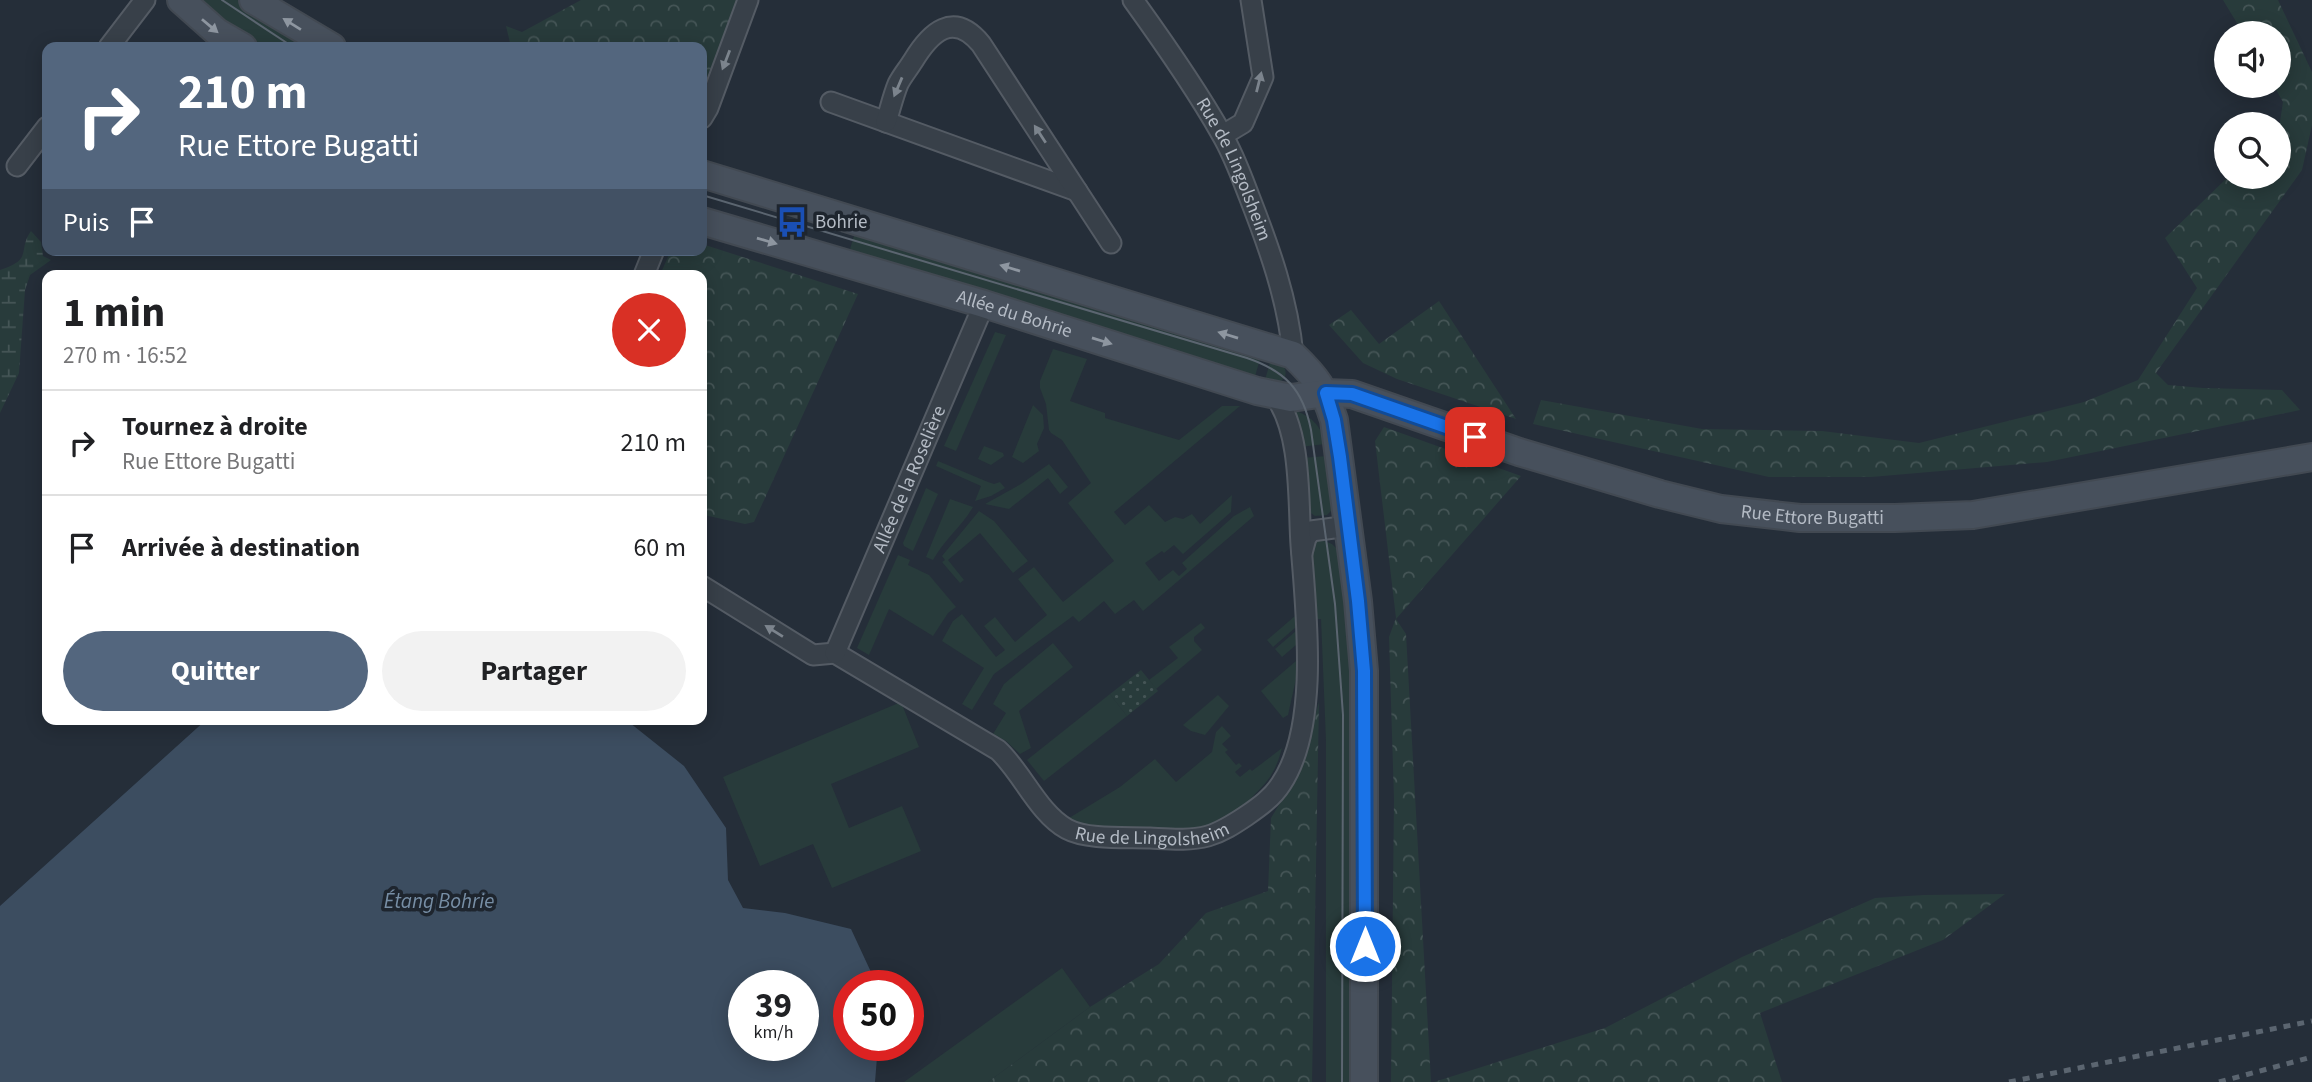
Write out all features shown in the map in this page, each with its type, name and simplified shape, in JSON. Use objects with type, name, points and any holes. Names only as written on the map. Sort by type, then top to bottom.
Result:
[{"type":"main road","points":[[181,0],[217,32],[234,42]]},
{"type":"main road","points":[[253,0],[324,42]]},
{"type":"main road","points":[[707,176],[1293,355],[1326,393],[1334,420],[1349,526],[1364,671],[1364,1082]]},
{"type":"main road","name":"Allée du Bohrie","points":[[707,222],[984,304],[1275,396],[1292,398],[1326,393]]},
{"type":"main road","name":"Rue Ettore Bugatti","points":[[1326,393],[1352,394],[1519,452],[1660,494],[1745,513],[1800,518],[1973,515],[2312,457]]},
{"type":"street","points":[[113,42],[145,0]]},
{"type":"street","points":[[707,110],[748,0]]},
{"type":"street","name":"Rue de Lingolsheim","points":[[1133,0],[1223,135],[1266,239],[1280,288],[1293,355]]},
{"type":"street","points":[[1223,135],[1243,123],[1263,77],[1251,0]]},
{"type":"street","points":[[887,122],[898,84],[925,41],[950,27],[971,33],[981,44],[1111,243]]},
{"type":"street","points":[[831,102],[1077,191]]},
{"type":"street","points":[[18,166],[42,135]]},
{"type":"street","name":"Allée de la Roselière","points":[[835,653],[984,304]]},
{"type":"street","name":"Rue de Lingolsheim","points":[[835,653],[998,750],[1011,761],[1047,813],[1068,830],[1088,835],[1188,839],[1209,836],[1236,824],[1279,788],[1291,765],[1301,728],[1308,665],[1292,431],[1287,414],[1275,396]]},
{"type":"street","points":[[1302,554],[1306,538],[1311,531],[1349,526]]},
{"type":"street","points":[[707,589],[813,655],[835,653]]},
{"type":"green space","points":[[193,0],[241,0],[306,42],[250,42]]},
{"type":"green space","points":[[581,0],[739,0],[707,78],[707,42],[510,42],[506,26],[522,32]]},
{"type":"green space","points":[[2223,0],[2278,0],[2288,21],[2236,21]]},
{"type":"green space","points":[[2291,28],[2312,72],[2312,125],[2302,170],[2291,185],[2291,112],[2281,112],[2281,98],[2291,98]]},
{"type":"green space","points":[[2216,189],[2288,189],[2156,373],[2168,385],[2282,390],[2300,410],[2047,462],[1871,477],[1769,477],[1533,424],[1541,400],[1702,429],[1822,431],[1919,443],[2084,402],[2138,380],[2197,288],[2165,238]]},
{"type":"green space","points":[[856,229],[1262,352],[1254,380],[847,259]]},
{"type":"green space","points":[[31,231],[41,242],[42,256],[51,260],[30,275],[25,290],[19,373],[0,413],[0,270],[21,258]]},
{"type":"green space","points":[[707,246],[858,294],[754,522],[745,524],[707,516],[707,270],[662,270],[668,256],[707,256]]},
{"type":"green space","points":[[1439,301],[1516,419],[1397,379],[1363,363],[1329,325],[1351,310],[1379,344]]},
{"type":"green space","points":[[995,332],[1006,335],[956,451],[944,446]]},
{"type":"green space","points":[[1053,349],[1087,359],[1070,401],[1105,413],[1105,418],[1179,440],[1222,406],[1240,406],[1114,512],[1125,525],[1149,505],[1165,522],[1175,517],[1183,519],[1192,514],[1200,524],[1232,495],[1231,512],[1183,554],[1174,545],[1145,563],[1159,581],[1173,570],[1179,576],[1187,569],[1182,563],[1234,516],[1250,507],[1254,516],[1143,611],[1134,600],[1115,614],[1104,601],[1079,622],[1073,616],[994,674],[972,710],[962,704],[984,668],[942,641],[953,621],[962,614],[996,657],[1005,650],[984,626],[995,617],[1015,642],[1047,615],[1018,579],[1034,567],[1063,602],[1114,561],[1068,503],[1091,483],[1062,440],[1049,430],[1040,381]]},
{"type":"green space","points":[[1272,356],[1285,370],[1285,377],[1278,384],[1264,383]]},
{"type":"green space","points":[[1033,405],[1043,415],[1044,428],[1037,444],[1039,451],[1023,463],[1012,457]]},
{"type":"green space","points":[[1293,410],[1314,422],[1325,444],[1300,447]]},
{"type":"green space","points":[[1384,427],[1521,476],[1396,619],[1406,634],[1431,1082],[1391,1082],[1394,799],[1389,637],[1396,618],[1375,441]]},
{"type":"green space","points":[[984,446],[1003,453],[1004,456],[991,465],[978,459]]},
{"type":"green space","points":[[1327,456],[1333,509],[1327,515],[1315,516],[1308,511],[1301,458]]},
{"type":"green space","points":[[938,461],[988,482],[1000,482],[1005,488],[975,501],[981,486],[936,466]]},
{"type":"green space","points":[[1049,464],[1068,487],[1060,494],[1048,478],[1009,509],[985,504],[1021,484]]},
{"type":"green space","points":[[926,488],[938,494],[913,551],[903,543]]},
{"type":"green space","points":[[950,499],[973,507],[933,560],[926,557]]},
{"type":"green space","points":[[979,511],[994,521],[1028,561],[1013,573],[980,533],[948,560],[964,580],[960,583],[942,562],[945,560],[942,556]]},
{"type":"green space","points":[[1319,539],[1332,544],[1340,552],[1353,659],[1355,1082],[1326,1082],[1326,741],[1321,619],[1316,619],[1312,550],[1314,541]]},
{"type":"green space","points":[[898,555],[910,560],[908,565],[929,575],[956,607],[948,613],[933,636],[889,609],[869,655],[857,648]]},
{"type":"green space","points":[[1295,616],[1295,628],[1273,647],[1267,640]]},
{"type":"green space","points":[[1201,623],[1205,628],[1194,637],[1194,641],[1202,650],[1156,689],[1149,680],[1178,658],[1169,647]]},
{"type":"green space","points":[[1296,631],[1296,645],[1282,657],[1275,649]]},
{"type":"green space","points":[[1053,643],[1073,667],[1019,711],[1031,748],[1020,754],[1006,741],[993,734],[1006,713],[993,704],[1004,684]]},
{"type":"green space","points":[[1296,661],[1296,679],[1288,715],[1283,718],[1261,691]]},
{"type":"green space","points":[[1141,670],[1158,691],[1127,716],[1110,694]]},
{"type":"green space","points":[[1110,694],[1127,716],[1044,781],[1027,760]]},
{"type":"green space","points":[[1218,695],[1229,706],[1205,735],[1191,731],[1183,725]]},
{"type":"green space","points":[[901,702],[919,747],[831,784],[849,828],[902,806],[921,851],[832,888],[813,844],[760,866],[723,777]]},
{"type":"green space","points":[[1319,702],[1312,1082],[988,1082],[1090,1007],[1159,964],[1206,913],[1268,891],[1271,818],[1299,772]]},
{"type":"green space","points":[[1222,726],[1231,736],[1222,744],[1236,765],[1239,763],[1242,766],[1235,772],[1240,777],[1282,748],[1269,778],[1231,818],[1211,826],[1173,831],[1130,830],[1072,823],[1069,818],[1120,787],[1155,759],[1176,782],[1212,752],[1216,732]]},
{"type":"green space","points":[[2005,894],[1943,940],[1760,1013],[1782,1082],[1434,1082],[1605,1028],[1742,957],[1875,898]]},
{"type":"green space","points":[[1062,968],[1090,1007],[988,1082],[904,1082]]},
{"type":"water","name":"Étang Bohrie","points":[[200,725],[633,725],[684,766],[726,828],[728,880],[743,908],[785,913],[851,929],[870,970],[833,970],[833,1061],[877,1061],[875,1082],[0,1082],[0,906]]},
{"type":"tram line","points":[[222,0],[285,42]]},
{"type":"tram line","points":[[707,196],[1247,358],[1272,369],[1297,393],[1308,416],[1311,430],[1335,604],[1343,715],[1342,1082]]},
{"type":"railway","points":[[2009,1082],[2312,1021]]},
{"type":"railway","points":[[2219,1082],[2312,1057]]},
{"type":"place","name":"Bohrie","points":[[792,222]]},
{"type":"route","points":[[1365,946],[1364,671],[1340,457],[1326,393],[1352,394],[1475,437]]}]
